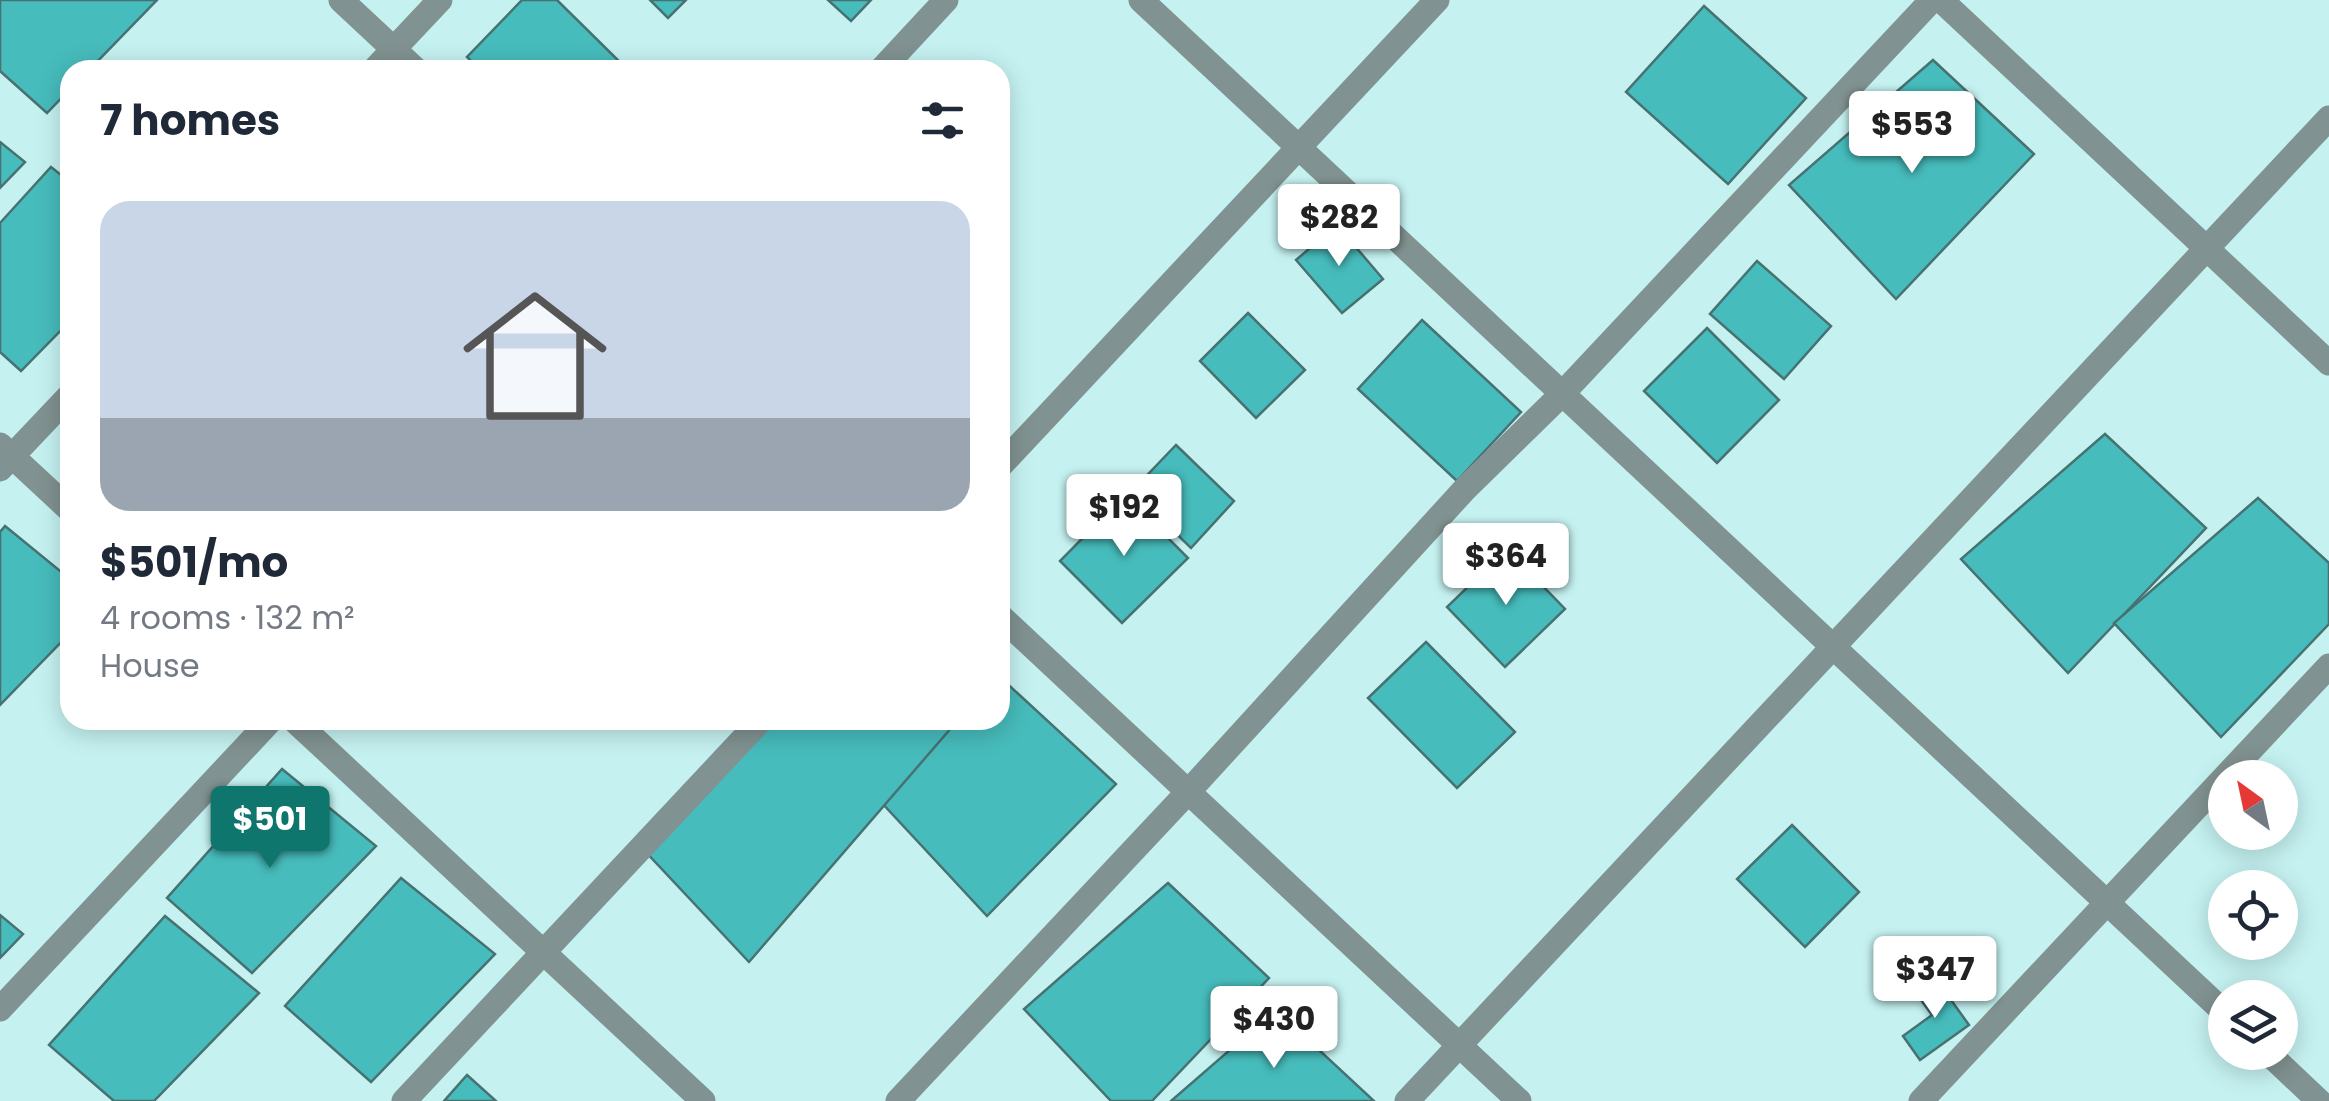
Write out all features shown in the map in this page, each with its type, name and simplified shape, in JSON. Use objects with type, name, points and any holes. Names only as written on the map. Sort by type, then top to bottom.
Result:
[{"type":"street","points":[[341,0],[406,60]]},
{"type":"street","points":[[384,60],[440,0]]},
{"type":"street","points":[[890,60],[946,0]]},
{"type":"street","points":[[1141,0],[2208,997]]},
{"type":"street","points":[[1010,455],[1438,0]]},
{"type":"street","points":[[898,1101],[1465,489],[1562,394],[1932,0]]},
{"type":"street","points":[[1940,0],[2329,363]]},
{"type":"street","points":[[1407,1101],[2329,118]]},
{"type":"street","points":[[60,404],[4,457],[60,502]]},
{"type":"street","points":[[1010,625],[1519,1101]]},
{"type":"street","points":[[1921,1101],[2329,666]]},
{"type":"street","points":[[0,1008],[261,730]]},
{"type":"street","points":[[305,730],[702,1101]]},
{"type":"street","points":[[404,1101],[752,730]]},
{"type":"street","points":[[2286,1070],[2319,1101]]},
{"type":"building","points":[[0,0],[157,0],[99,60],[60,60],[60,99],[47,113],[0,71]]},
{"type":"building","points":[[522,0],[557,0],[618,60],[470,60],[467,57]]},
{"type":"building","points":[[650,0],[686,0],[668,18]]},
{"type":"building","points":[[828,0],[871,0],[851,21]]},
{"type":"building","points":[[1704,6],[1806,98],[1728,184],[1626,92]]},
{"type":"building","points":[[1933,60],[2034,154],[1896,299],[1789,185]]},
{"type":"building","points":[[0,142],[25,162],[0,188]]},
{"type":"building","points":[[51,167],[60,174],[60,331],[21,371],[0,352],[0,223]]},
{"type":"building","points":[[1337,225],[1383,279],[1342,313],[1296,260]]},
{"type":"building","points":[[1757,261],[1831,326],[1784,379],[1710,314]]},
{"type":"building","points":[[1248,313],[1305,370],[1256,418],[1200,361]]},
{"type":"building","points":[[1422,320],[1521,412],[1457,481],[1358,389]]},
{"type":"building","points":[[1707,328],[1779,400],[1717,463],[1644,391]]},
{"type":"building","points":[[2105,434],[2206,528],[2068,673],[1961,559]]},
{"type":"building","points":[[1176,445],[1234,501],[1191,548],[1132,491]]},
{"type":"building","points":[[1125,495],[1188,558],[1122,623],[1060,561]]},
{"type":"building","points":[[2258,498],[2329,563],[2329,624],[2221,737],[2114,623]]},
{"type":"building","points":[[5,526],[60,571],[60,643],[0,705],[0,532]]},
{"type":"building","points":[[1507,549],[1565,609],[1505,667],[1447,607]]},
{"type":"building","points":[[1426,642],[1515,732],[1457,788],[1368,698]]},
{"type":"building","points":[[1010,686],[1116,784],[987,916],[881,802],[945,730],[1010,730]]},
{"type":"building","points":[[754,730],[949,730],[749,962],[643,849]]},
{"type":"building","points":[[282,769],[376,846],[252,973],[167,898]]},
{"type":"building","points":[[1792,825],[1859,892],[1805,947],[1737,879]]},
{"type":"building","points":[[401,878],[495,954],[371,1082],[285,1006]]},
{"type":"building","points":[[1168,883],[1269,978],[1152,1101],[1111,1101],[1024,1009]]},
{"type":"building","points":[[0,915],[23,934],[0,958]]},
{"type":"building","points":[[165,916],[259,993],[154,1101],[114,1101],[49,1045]]},
{"type":"building","points":[[1936,979],[1969,1025],[1920,1060],[1903,1036],[1932,1015],[1916,993]]},
{"type":"building","points":[[1276,1010],[1374,1101],[1171,1101]]},
{"type":"building","points":[[467,1075],[496,1101],[444,1101]]}]
